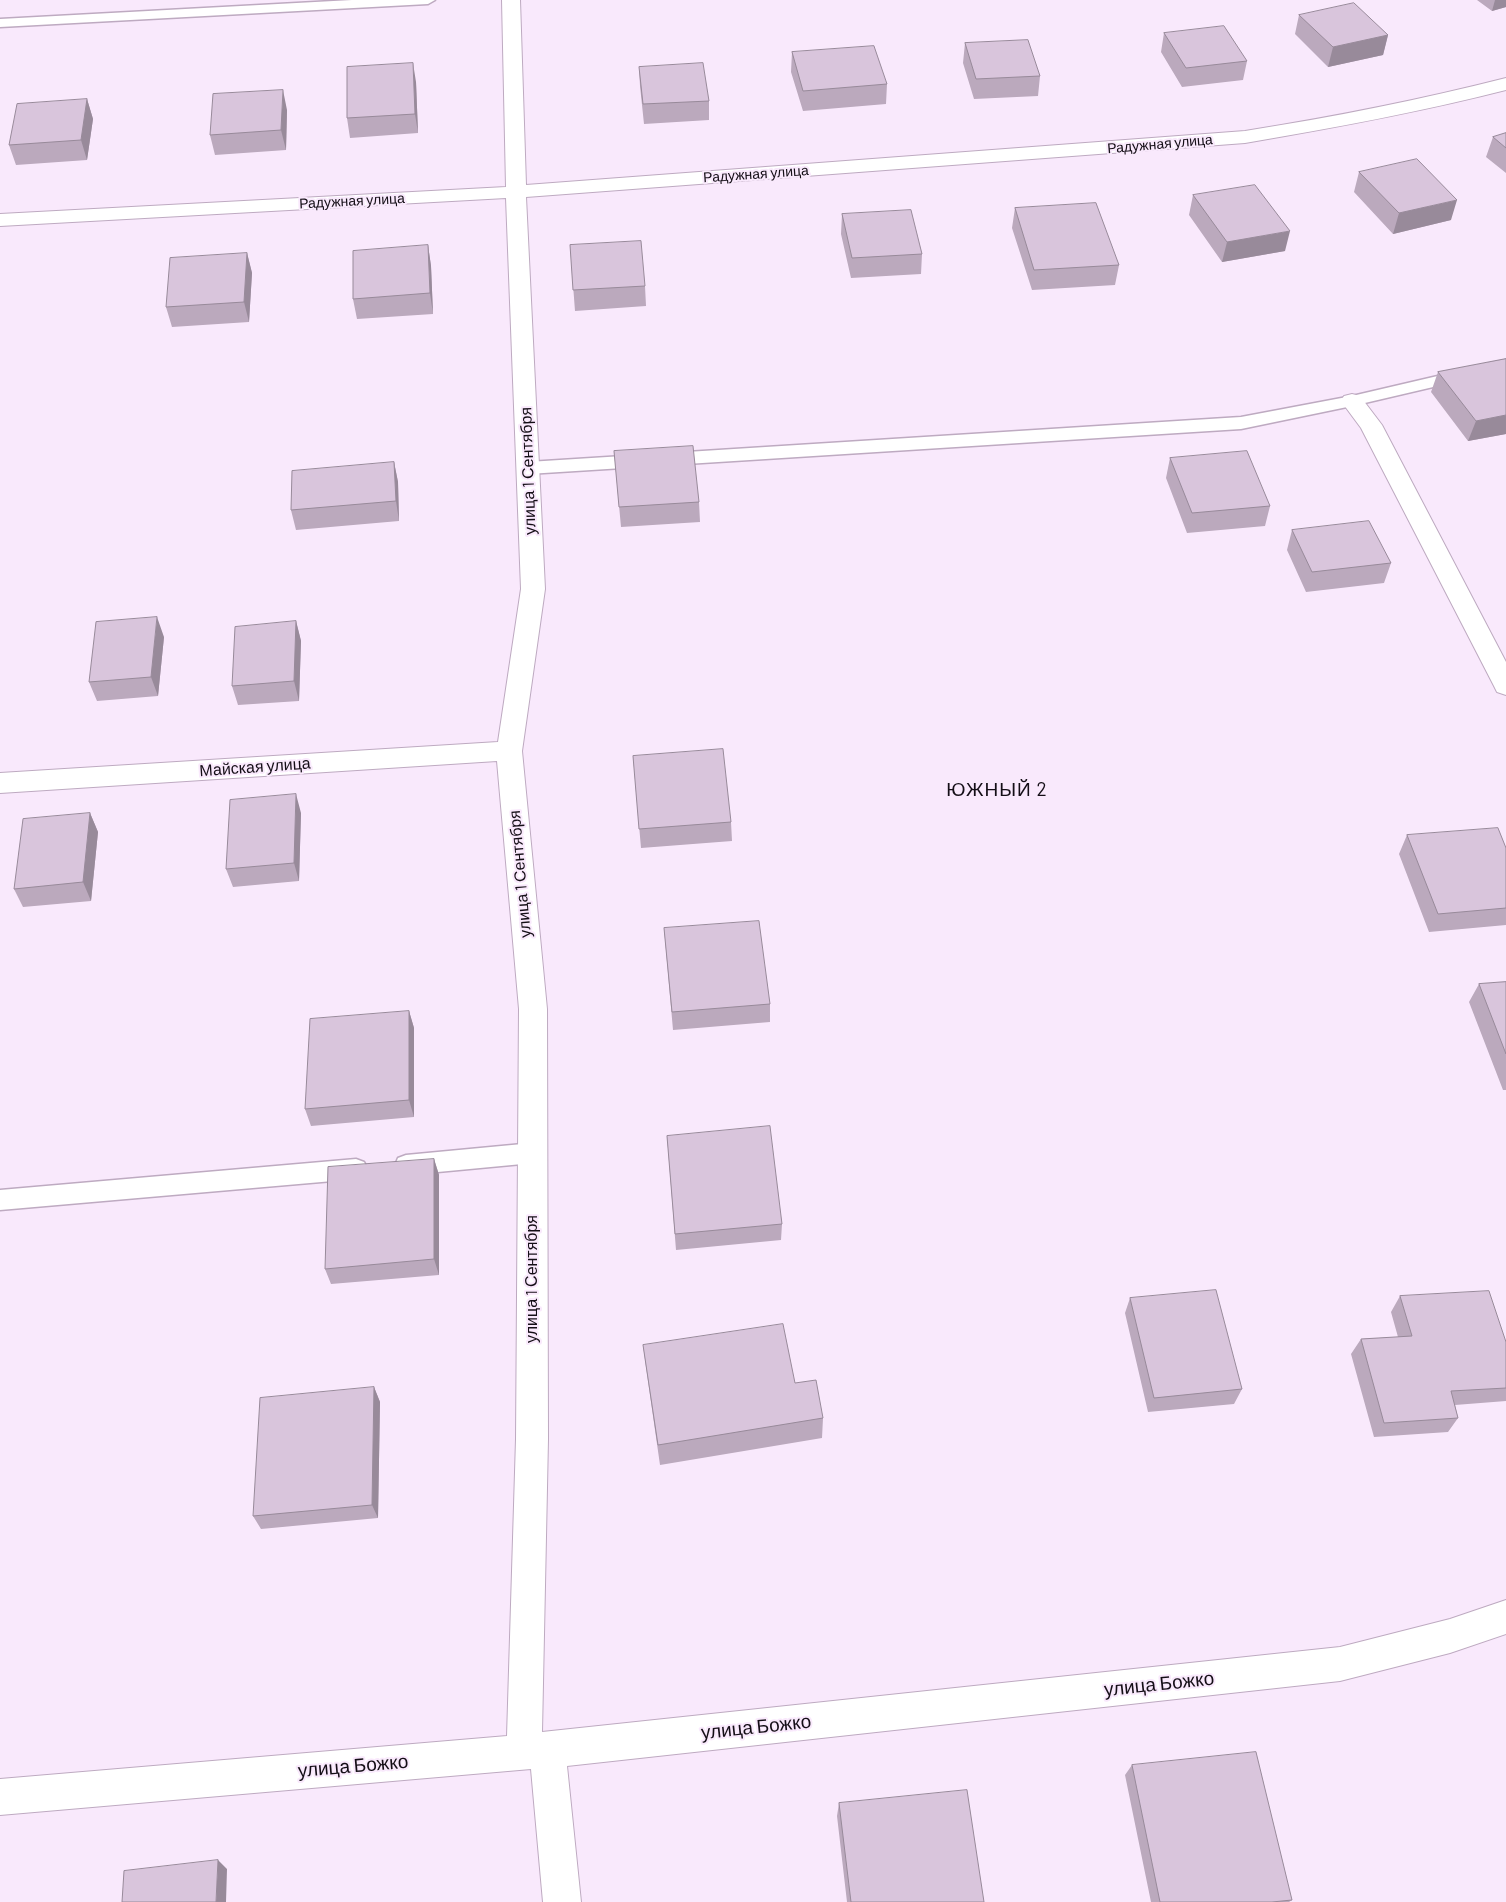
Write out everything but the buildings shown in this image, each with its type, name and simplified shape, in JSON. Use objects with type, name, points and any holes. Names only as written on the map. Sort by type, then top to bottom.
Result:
[{"type":"street","name":"улица 1 Сентября","points":[[510,0],[532,588],[509,751],[532,1009],[532,1439],[536,1750],[562,1902]]},
{"type":"street","name":"Радужная улица","points":[[0,220],[516,192],[1105,149],[1246,136],[1340,121],[1449,99],[1506,84]]},
{"type":"street","points":[[1352,401],[1371,425],[1506,686]]},
{"type":"street","name":"Майская улица","points":[[0,783],[509,751]]},
{"type":"street","name":"улица Божко","points":[[0,1797],[536,1750],[1340,1664],[1450,1636],[1506,1617]]},
{"type":"lane","points":[[0,23],[428,0]]},
{"type":"lane","points":[[528,468],[1241,423],[1352,401],[1506,365]]},
{"type":"lane","points":[[0,1200],[532,1153]]},
{"type":"district","name":"ЮЖНЫЙ 2","points":[[997,790]]}]
